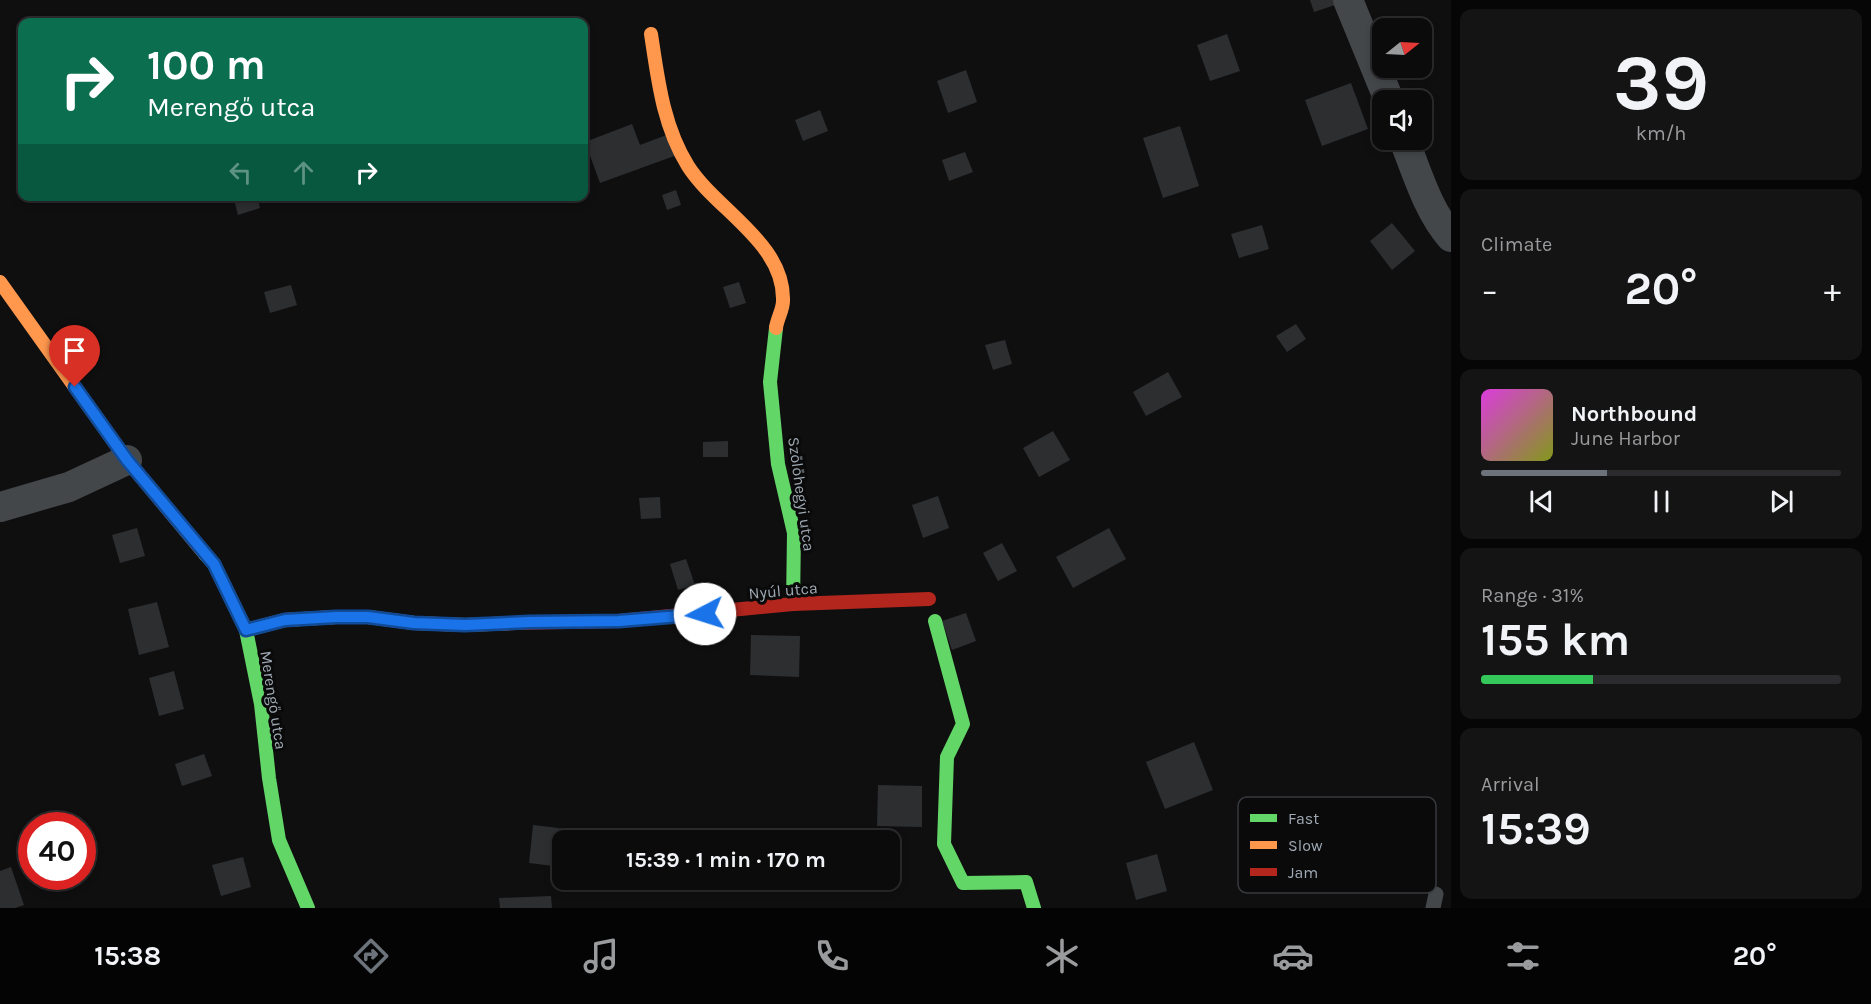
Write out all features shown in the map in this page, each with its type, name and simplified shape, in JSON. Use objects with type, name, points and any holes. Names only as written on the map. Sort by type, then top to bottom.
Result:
[{"type":"street","points":[[1348,0],[1385,90]]},
{"type":"street","name":"Szőlőhegyi utca","points":[[651,34],[660,97],[670,129],[687,164],[704,188],[756,237],[770,257],[781,282],[783,303],[777,322],[770,382],[778,464],[794,533],[793,604]]},
{"type":"street","points":[[1408,150],[1428,199],[1444,229],[1451,237]]},
{"type":"street","name":"Merengő utca","points":[[0,282],[127,460],[214,564],[246,630],[261,704],[279,840],[308,908]]},
{"type":"street","points":[[0,507],[69,487],[127,460]]},
{"type":"street","name":"Nyúl utca","points":[[246,630],[285,620],[336,617],[368,617],[414,623],[465,625],[619,621],[793,604],[929,600]]},
{"type":"street","points":[[935,621],[963,724],[947,758],[944,844],[963,883],[1026,882],[1034,908]]},
{"type":"building","points":[[1310,0],[1336,0],[1338,4],[1314,12]]},
{"type":"building","points":[[1227,34],[1240,71],[1210,81],[1197,45]]},
{"type":"building","points":[[966,70],[977,102],[948,113],[937,81]]},
{"type":"building","points":[[1351,83],[1368,129],[1322,146],[1305,100]]},
{"type":"building","points":[[820,110],[828,131],[803,141],[795,120]]},
{"type":"building","points":[[632,124],[640,145],[669,134],[677,155],[600,183],[588,150],[588,141]]},
{"type":"building","points":[[1180,126],[1199,186],[1163,198],[1143,138]]},
{"type":"building","points":[[965,152],[973,172],[949,181],[942,160]]},
{"type":"building","points":[[676,190],[681,205],[667,210],[662,195]]},
{"type":"building","points":[[234,201],[258,201],[260,208],[238,215]]},
{"type":"building","points":[[1392,223],[1415,251],[1392,270],[1370,241]]},
{"type":"building","points":[[1262,225],[1269,249],[1239,258],[1231,234]]},
{"type":"building","points":[[739,282],[746,303],[730,308],[723,287]]},
{"type":"building","points":[[291,285],[297,305],[270,313],[264,292]]},
{"type":"building","points":[[1296,324],[1306,339],[1287,352],[1276,336]]},
{"type":"building","points":[[1005,340],[1012,364],[993,370],[985,345]]},
{"type":"building","points":[[1168,372],[1182,397],[1146,416],[1133,392]]},
{"type":"building","points":[[1053,431],[1070,460],[1039,477],[1023,448]]},
{"type":"building","points":[[728,441],[728,457],[703,457],[703,442]]},
{"type":"building","points":[[938,496],[949,528],[923,538],[912,505]]},
{"type":"building","points":[[660,497],[661,518],[641,519],[639,498]]},
{"type":"building","points":[[137,528],[145,556],[120,563],[112,535]]},
{"type":"building","points":[[1109,528],[1126,559],[1073,588],[1056,557]]},
{"type":"building","points":[[1002,543],[1017,571],[998,581],[983,553]]},
{"type":"building","points":[[686,559],[695,585],[678,590],[670,564]]},
{"type":"building","points":[[157,602],[169,647],[139,655],[128,609]]},
{"type":"building","points":[[966,613],[976,641],[952,650],[942,621]]},
{"type":"building","points":[[751,635],[800,636],[799,677],[750,675]]},
{"type":"building","points":[[174,671],[184,709],[159,716],[149,678]]},
{"type":"building","points":[[1194,742],[1213,790],[1165,809],[1146,762]]},
{"type":"building","points":[[204,754],[212,776],[182,786],[175,764]]},
{"type":"building","points":[[878,785],[922,786],[922,827],[877,826]]},
{"type":"building","points":[[533,825],[576,830],[552,830],[552,866],[529,863]]},
{"type":"building","points":[[1157,854],[1167,891],[1136,900],[1126,863]]},
{"type":"building","points":[[243,857],[251,887],[221,896],[212,865]]},
{"type":"building","points":[[11,867],[24,905],[15,908],[0,908],[0,871]]},
{"type":"building","points":[[551,896],[552,908],[500,908],[499,898]]},
{"type":"traffic: fast","points":[[776,328],[770,382],[778,464],[794,533],[793,604]]},
{"type":"traffic: fast","points":[[205,554],[214,564],[246,630],[261,704],[279,840],[308,908]]},
{"type":"traffic: fast","points":[[935,621],[963,724],[947,757],[944,844],[963,883],[1026,882],[1034,908]]},
{"type":"traffic: slow","points":[[651,34],[667,119],[680,151],[700,182],[761,244],[781,280],[783,301],[776,328]]},
{"type":"traffic: slow","points":[[0,282],[127,460],[205,554]]},
{"type":"traffic: slow","points":[[246,630],[285,620],[336,617],[368,617],[414,623],[465,625],[515,623]]},
{"type":"traffic: jam","points":[[515,623],[619,621],[793,604],[929,599]]},
{"type":"route","points":[[75,387],[127,460],[214,564],[246,630],[285,620],[336,617],[368,617],[414,623],[465,625],[619,621],[705,614]]}]
